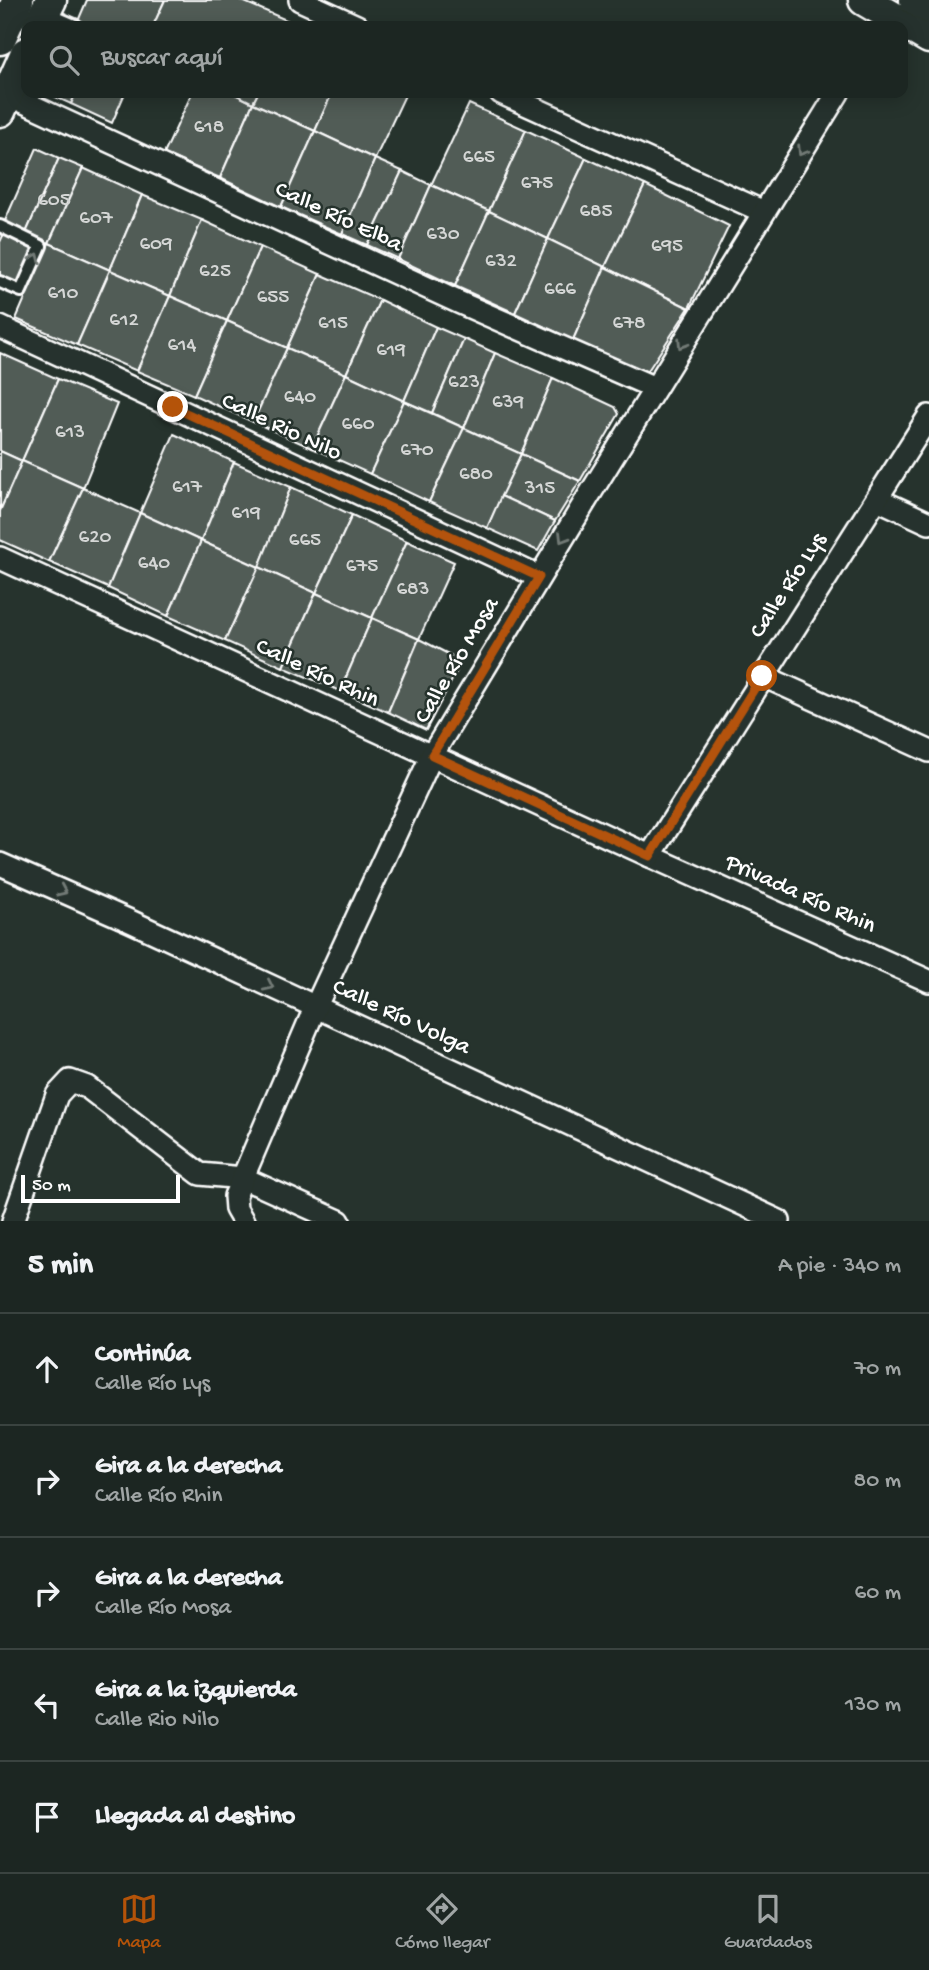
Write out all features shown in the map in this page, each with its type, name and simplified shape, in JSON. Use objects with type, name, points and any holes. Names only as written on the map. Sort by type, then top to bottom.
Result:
[{"type":"main road","points":[[915,0],[929,8]]},
{"type":"main road","points":[[882,10],[900,21]]},
{"type":"main road","points":[[908,25],[929,38]]},
{"type":"main road","points":[[2,99],[21,34]]},
{"type":"street","points":[[300,0],[345,21]]},
{"type":"street","points":[[512,98],[764,212]]},
{"type":"street","name":"Calle Río Mosa","points":[[243,1221],[236,1209],[236,1196],[243,1178],[316,1008],[432,755],[835,98]]},
{"type":"street","name":"Calle Río Elba","points":[[2,99],[655,388]]},
{"type":"street","name":"Calle Rio Nilo","points":[[0,327],[539,577]]},
{"type":"street","name":"Calle Río Lys","points":[[650,856],[929,416]]},
{"type":"street","points":[[877,499],[929,523]]},
{"type":"street","name":"Calle Río Rhin","points":[[0,558],[650,856]]},
{"type":"street","points":[[762,676],[929,751]]},
{"type":"street","name":"Privada Río Rhin","points":[[650,856],[929,981]]},
{"type":"street","name":"Calle Río Volga","points":[[0,864],[130,921],[779,1221]]},
{"type":"street","points":[[13,1221],[57,1095],[69,1082],[87,1087],[200,1174],[243,1178],[339,1221]]},
{"type":"lane","points":[[26,17],[49,21]]},
{"type":"lane","points":[[0,226],[41,246],[21,291],[0,282]]},
{"type":"building","points":[[87,0],[165,0],[155,21],[78,21]]},
{"type":"building","points":[[165,0],[240,0],[289,21],[155,21]]},
{"type":"building","points":[[58,98],[74,98],[71,104]]},
{"type":"building","points":[[74,98],[123,98],[112,123],[71,104]]},
{"type":"building","points":[[190,98],[243,98],[253,103],[220,178],[164,154]]},
{"type":"building","points":[[243,98],[256,98],[253,103]]},
{"type":"building","points":[[256,98],[330,98],[315,131],[253,103]]},
{"type":"building","points":[[330,98],[404,98],[375,159],[315,131]]},
{"type":"building","points":[[253,103],[315,131],[281,207],[220,178]]},
{"type":"building","points":[[469,104],[526,130],[489,211],[431,185]]},
{"type":"building","points":[[526,130],[586,158],[548,239],[489,211]]},
{"type":"building","points":[[315,131],[375,159],[342,234],[281,207]]},
{"type":"building","points":[[37,148],[59,158],[26,233],[4,223]]},
{"type":"building","points":[[59,158],[83,168],[49,243],[26,233]]},
{"type":"building","points":[[586,158],[645,185],[605,267],[548,239]]},
{"type":"building","points":[[375,159],[402,171],[367,245],[342,234]]},
{"type":"building","points":[[83,168],[142,195],[110,270],[49,243]]},
{"type":"building","points":[[402,171],[431,185],[398,259],[367,245]]},
{"type":"building","points":[[431,185],[489,211],[455,286],[398,259]]},
{"type":"building","points":[[645,185],[729,226],[689,308],[605,267]]},
{"type":"building","points":[[142,195],[202,220],[170,296],[110,270]]},
{"type":"building","points":[[489,211],[548,239],[515,313],[455,286]]},
{"type":"building","points":[[202,220],[260,247],[227,321],[170,296]]},
{"type":"building","points":[[5,231],[38,245],[20,286],[0,277],[0,242]]},
{"type":"building","points":[[548,239],[605,267],[573,340],[515,313]]},
{"type":"building","points":[[49,243],[110,270],[77,345],[16,319]]},
{"type":"building","points":[[260,247],[320,274],[287,348],[227,321]]},
{"type":"building","points":[[605,267],[689,308],[647,372],[573,340]]},
{"type":"building","points":[[110,270],[170,296],[137,371],[77,345]]},
{"type":"building","points":[[320,274],[380,300],[346,374],[287,348]]},
{"type":"building","points":[[170,296],[227,321],[194,395],[137,371]]},
{"type":"building","points":[[380,300],[436,327],[404,401],[346,374]]},
{"type":"building","points":[[227,321],[287,348],[253,422],[194,395]]},
{"type":"building","points":[[436,327],[464,339],[432,413],[404,401]]},
{"type":"building","points":[[464,339],[495,353],[464,428],[432,413]]},
{"type":"building","points":[[287,348],[346,374],[312,448],[253,422]]},
{"type":"building","points":[[0,353],[58,379],[22,461],[0,451]]},
{"type":"building","points":[[495,353],[553,378],[521,454],[464,428]]},
{"type":"building","points":[[346,374],[404,401],[370,474],[312,448]]},
{"type":"building","points":[[553,378],[615,407],[619,414],[580,481],[521,454]]},
{"type":"building","points":[[58,379],[117,404],[83,488],[22,461]]},
{"type":"building","points":[[404,401],[464,428],[429,502],[370,474]]},
{"type":"building","points":[[464,428],[521,454],[487,528],[429,502]]},
{"type":"building","points":[[174,434],[234,462],[201,541],[140,513]]},
{"type":"building","points":[[0,451],[22,461],[0,511]]},
{"type":"building","points":[[521,454],[580,481],[555,521],[501,496]]},
{"type":"building","points":[[22,461],[83,488],[49,562],[0,540],[0,511]]},
{"type":"building","points":[[234,462],[291,487],[259,567],[201,541]]},
{"type":"building","points":[[291,487],[352,515],[316,593],[259,567]]},
{"type":"building","points":[[83,488],[140,513],[108,588],[49,562]]},
{"type":"building","points":[[501,496],[555,521],[538,551],[487,528]]},
{"type":"building","points":[[140,513],[201,541],[168,616],[108,588]]},
{"type":"building","points":[[352,515],[407,541],[372,618],[316,593]]},
{"type":"building","points":[[201,541],[259,567],[225,641],[168,616]]},
{"type":"building","points":[[407,541],[454,562],[419,639],[372,618]]},
{"type":"building","points":[[259,567],[316,593],[283,667],[225,641]]},
{"type":"building","points":[[316,593],[372,618],[340,691],[283,667]]},
{"type":"building","points":[[372,618],[419,639],[388,712],[340,691]]},
{"type":"building","points":[[419,639],[462,661],[426,730],[388,712]]},
{"type":"route","points":[[173,407],[539,577],[432,755],[650,856],[762,676]]}]
